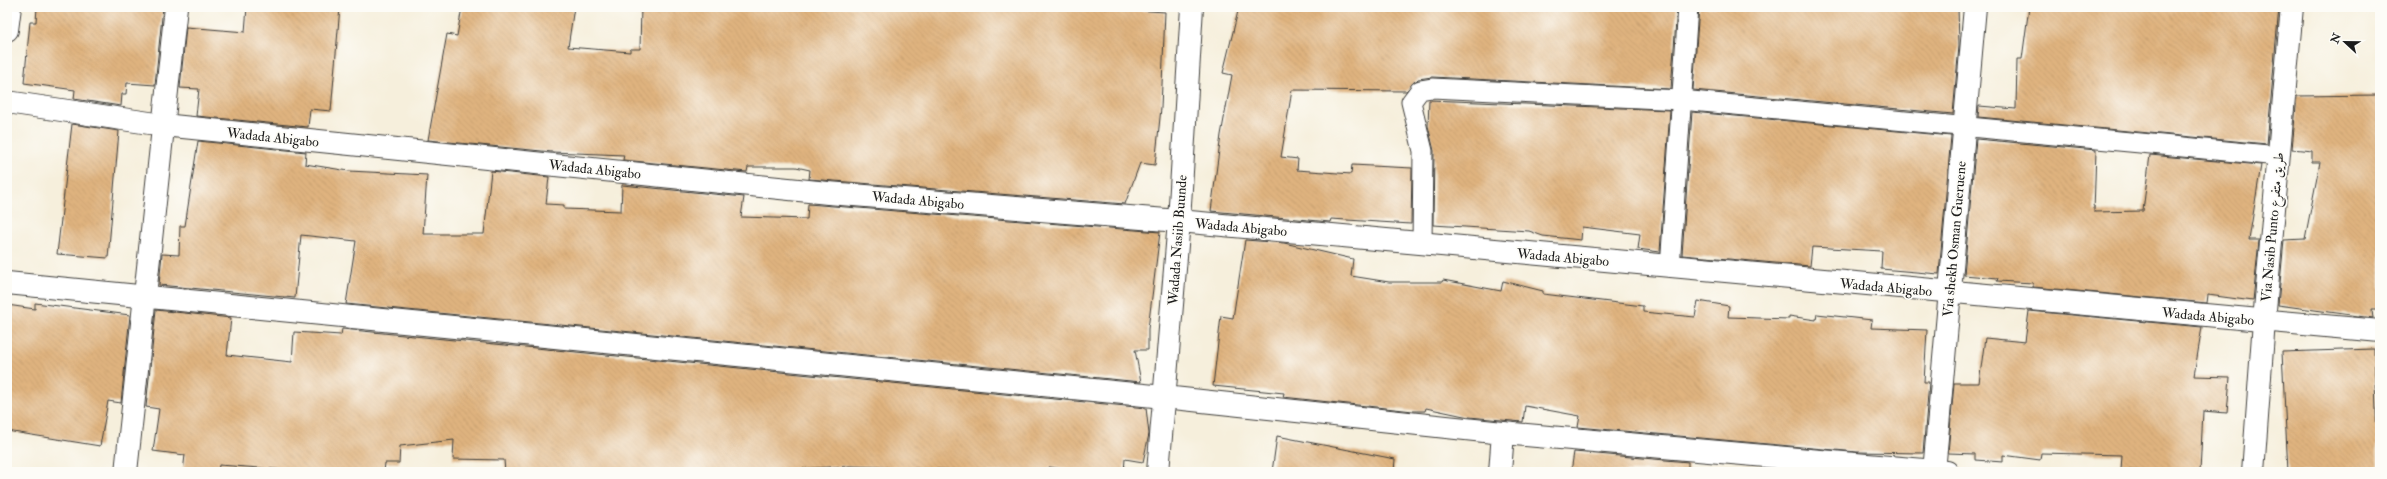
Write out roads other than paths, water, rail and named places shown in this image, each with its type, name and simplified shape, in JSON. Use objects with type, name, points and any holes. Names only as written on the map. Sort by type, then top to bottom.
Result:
[{"type":"street","points":[[7,30],[10,7]]},
{"type":"street","points":[[126,472],[176,7]]},
{"type":"street","name":"Wadada Nasiib Buunde","points":[[1158,472],[1179,222],[1192,7]]},
{"type":"street","name":"Via shekh Osman Gueruene","points":[[1938,472],[1949,293],[1975,7]]},
{"type":"street","name":"Via Nasib Punto طريق متفرع","points":[[2253,472],[2264,321],[2292,7]]},
{"type":"street","name":"Wadada Abigabo","points":[[7,102],[163,125],[828,193],[1179,222],[2380,331]]},
{"type":"street","points":[[7,282],[144,297],[1164,397],[1503,433],[1938,472]]},
{"type":"street","points":[[1500,472],[1503,433]]},
{"type":"lane","points":[[1670,267],[1688,7]]},
{"type":"lane","points":[[1422,244],[1423,151],[1411,102],[1420,90],[1432,88],[1681,100],[2278,156]]}]
